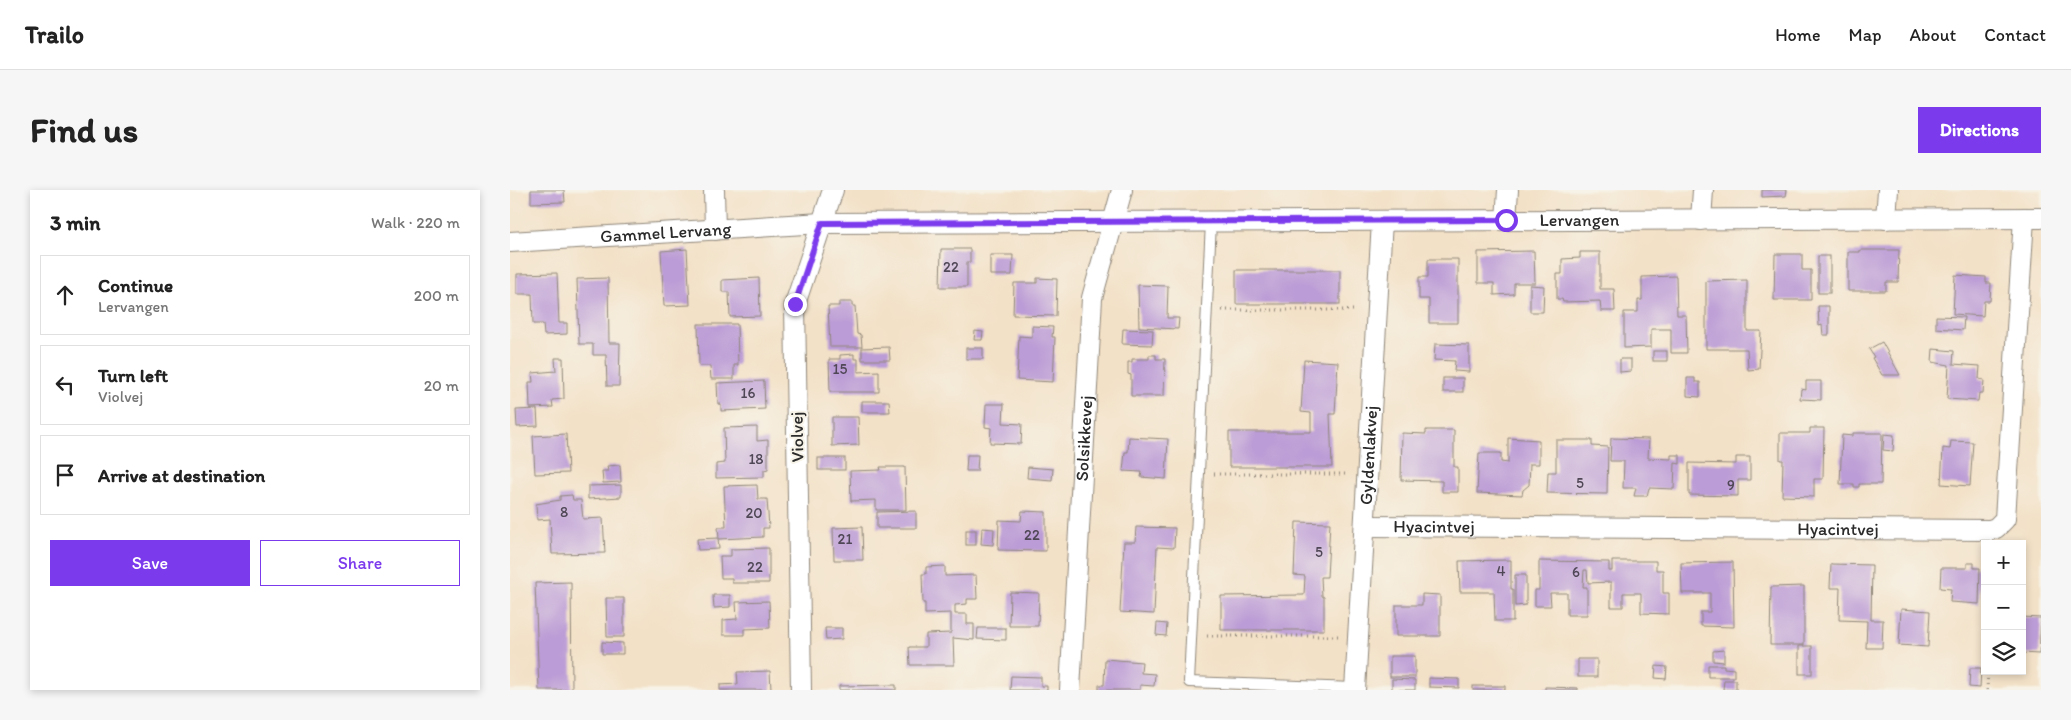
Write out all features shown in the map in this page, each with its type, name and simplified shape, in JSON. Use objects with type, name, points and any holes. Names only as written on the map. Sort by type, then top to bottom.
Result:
[{"type":"street","points":[[714,190],[715,230]]},
{"type":"street","name":"Violvej","points":[[801,690],[795,304],[833,190]]},
{"type":"street","name":"Solsikkevej","points":[[1070,690],[1092,298],[1122,190]]},
{"type":"street","points":[[1506,220],[1508,190]]},
{"type":"street","points":[[1701,220],[1703,190]]},
{"type":"street","points":[[1886,219],[1888,190]]},
{"type":"street","name":"Lervangen","points":[[822,223],[2033,218]]},
{"type":"street","name":"Hyacintvej","points":[[1366,526],[1980,530],[1996,528],[2005,519],[2033,218]]},
{"type":"street","name":"Gyldenlakvej","points":[[1355,689],[1366,526],[1382,221]]},
{"type":"street","name":"Gammel Lervang","points":[[510,242],[822,223]]},
{"type":"lane","points":[[1211,222],[1189,682],[1355,689]]},
{"type":"path","points":[[1206,310],[1377,310]]},
{"type":"path","points":[[1199,474],[1368,474]]},
{"type":"path","points":[[1191,636],[1359,636]]},
{"type":"path","points":[[1987,690],[1988,675]]},
{"type":"building","points":[[531,190],[564,190],[565,202],[531,203]]},
{"type":"building","points":[[1762,190],[1787,190],[1786,196],[1762,197]]},
{"type":"building","points":[[687,249],[690,305],[664,306],[661,251]]},
{"type":"building","points":[[941,249],[970,249],[970,262],[967,262],[967,287],[940,287]]},
{"type":"building","points":[[1860,250],[1899,250],[1898,282],[1886,282],[1886,291],[1848,291],[1848,252],[1860,252]]},
{"type":"building","points":[[1534,251],[1535,283],[1514,283],[1514,294],[1494,295],[1494,283],[1478,283],[1478,252]]},
{"type":"building","points":[[1580,252],[1600,252],[1600,289],[1614,289],[1615,311],[1601,311],[1600,301],[1563,302],[1562,299],[1557,299],[1557,274],[1562,274],[1562,259],[1580,258]]},
{"type":"building","points":[[1775,254],[1802,254],[1802,270],[1811,270],[1811,300],[1774,300]]},
{"type":"building","points":[[990,255],[1013,255],[1012,275],[990,275]]},
{"type":"building","points":[[1818,256],[1830,256],[1830,293],[1818,293]]},
{"type":"building","points":[[1428,259],[1458,259],[1458,323],[1429,323],[1429,299],[1419,299],[1419,277],[1428,277]]},
{"type":"building","points":[[1236,270],[1340,270],[1340,304],[1236,304]]},
{"type":"building","points":[[557,273],[559,323],[567,323],[567,334],[544,335],[543,324],[533,324],[532,294],[517,294],[517,274]]},
{"type":"building","points":[[1955,275],[1986,277],[1986,283],[1991,283],[1990,301],[1984,301],[1983,316],[1953,314]]},
{"type":"building","points":[[1676,276],[1677,315],[1686,315],[1687,353],[1671,353],[1671,329],[1651,329],[1651,347],[1624,348],[1624,312],[1638,312],[1638,300],[1642,300],[1642,277]]},
{"type":"building","points":[[608,278],[609,343],[620,343],[619,386],[607,386],[606,355],[593,355],[593,344],[579,344],[577,279]]},
{"type":"building","points":[[759,278],[760,316],[730,317],[729,292],[722,292],[722,280]]},
{"type":"building","points":[[1037,278],[1057,279],[1056,316],[1013,315],[1014,283],[1037,283]]},
{"type":"building","points":[[1747,280],[1747,331],[1761,331],[1759,369],[1748,370],[1747,349],[1706,349],[1706,281]]},
{"type":"building","points":[[1138,285],[1168,286],[1167,318],[1179,318],[1178,329],[1139,327]]},
{"type":"building","points":[[1530,285],[1544,286],[1543,312],[1530,312]]},
{"type":"building","points":[[839,302],[852,302],[852,306],[855,306],[857,334],[861,335],[862,347],[830,347],[828,306],[839,306]]},
{"type":"building","points":[[1818,306],[1829,306],[1829,335],[1823,335],[1822,325],[1819,326]]},
{"type":"building","points":[[1936,316],[1964,317],[1963,330],[1936,328]]},
{"type":"building","points":[[698,324],[737,324],[738,365],[734,365],[734,379],[711,379],[710,366],[699,366]]},
{"type":"building","points":[[1032,326],[1053,327],[1052,337],[1055,337],[1053,382],[1017,380],[1019,336],[1032,337]]},
{"type":"building","points":[[1123,329],[1153,330],[1152,345],[1122,344]]},
{"type":"building","points":[[975,331],[983,332],[982,340],[974,340]]},
{"type":"building","points":[[1882,342],[1900,375],[1882,375],[1872,358],[1874,357],[1869,349]]},
{"type":"building","points":[[1435,344],[1469,345],[1469,372],[1454,371],[1455,361],[1434,360]]},
{"type":"building","points":[[889,347],[890,360],[862,360],[862,348]]},
{"type":"building","points":[[966,348],[983,348],[983,359],[966,359]]},
{"type":"building","points":[[1933,349],[1954,351],[1953,364],[1980,366],[1979,379],[1984,380],[1983,393],[1979,393],[1978,401],[1947,399],[1949,365],[1932,362]]},
{"type":"building","points":[[1653,351],[1667,351],[1667,361],[1653,361]]},
{"type":"building","points":[[854,354],[854,359],[858,359],[858,372],[879,371],[879,392],[830,392],[829,359],[840,359],[840,355]]},
{"type":"building","points":[[1149,355],[1156,355],[1156,359],[1165,359],[1164,396],[1131,396],[1131,375],[1128,374],[1128,362],[1132,362],[1132,359],[1149,359]]},
{"type":"building","points":[[555,358],[563,358],[564,399],[552,400],[553,407],[530,408],[529,382],[533,382],[532,373],[556,371]]},
{"type":"building","points":[[1620,359],[1631,359],[1631,371],[1620,372]]},
{"type":"building","points":[[1304,360],[1338,362],[1335,414],[1330,414],[1332,467],[1229,467],[1229,432],[1311,432],[1311,413],[1301,412]]},
{"type":"building","points":[[1443,378],[1463,378],[1463,392],[1443,392]]},
{"type":"building","points":[[1687,378],[1695,378],[1695,382],[1700,382],[1700,397],[1687,396]]},
{"type":"building","points":[[764,381],[765,409],[721,411],[721,404],[718,404],[717,383]]},
{"type":"building","points":[[1806,381],[1821,381],[1821,400],[1800,399],[1801,389],[1806,390]]},
{"type":"building","points":[[862,401],[889,401],[890,412],[862,412]]},
{"type":"building","points":[[986,404],[1004,404],[1003,423],[1022,424],[1021,444],[990,443],[991,428],[985,427]]},
{"type":"building","points":[[537,409],[538,426],[517,427],[516,410]]},
{"type":"building","points":[[832,417],[858,417],[859,445],[832,446]]},
{"type":"building","points":[[757,427],[757,441],[768,440],[768,469],[764,470],[764,477],[716,478],[716,464],[725,463],[724,428]]},
{"type":"building","points":[[1810,428],[1824,428],[1823,479],[1814,479],[1814,497],[1782,496],[1783,460],[1780,460],[1780,433],[1810,433]]},
{"type":"building","points":[[1426,430],[1454,430],[1454,467],[1458,467],[1458,492],[1442,492],[1442,481],[1401,480],[1402,433],[1426,434]]},
{"type":"building","points":[[1853,433],[1882,433],[1881,484],[1859,484],[1859,487],[1854,487],[1854,484],[1840,484],[1842,435],[1853,436]]},
{"type":"building","points":[[566,434],[568,473],[535,474],[533,436]]},
{"type":"building","points":[[1884,434],[1894,435],[1893,451],[1883,450]]},
{"type":"building","points":[[1129,437],[1168,439],[1166,479],[1141,477],[1142,472],[1123,471],[1125,452],[1128,452]]},
{"type":"building","points":[[1508,438],[1539,440],[1539,464],[1530,464],[1529,485],[1523,490],[1522,495],[1477,493],[1479,453],[1501,453],[1501,462],[1508,463]]},
{"type":"building","points":[[1611,438],[1649,439],[1648,458],[1671,459],[1671,455],[1680,455],[1680,464],[1675,463],[1674,489],[1649,488],[1647,496],[1634,496],[1636,488],[1623,488],[1624,461],[1610,461]]},
{"type":"building","points":[[1556,440],[1592,440],[1592,446],[1608,447],[1607,494],[1547,493],[1548,472],[1556,472]]},
{"type":"building","points":[[1951,441],[1973,442],[1970,486],[1941,484],[1943,448],[1950,449]]},
{"type":"building","points":[[967,455],[978,455],[977,471],[966,471]]},
{"type":"building","points":[[1736,457],[1750,457],[1750,480],[1738,480],[1738,496],[1689,495],[1689,463],[1736,464]]},
{"type":"building","points":[[818,458],[845,458],[845,470],[818,470]]},
{"type":"building","points":[[620,465],[621,482],[603,483],[602,471],[608,471],[607,466]]},
{"type":"building","points":[[880,467],[905,467],[906,510],[876,510],[876,500],[851,501],[850,471],[881,470]]},
{"type":"building","points":[[1028,467],[1053,469],[1052,480],[1027,478]]},
{"type":"building","points":[[621,485],[621,497],[588,499],[588,486]]},
{"type":"building","points":[[757,485],[758,499],[767,499],[769,528],[763,528],[763,537],[719,539],[718,527],[726,527],[724,486]]},
{"type":"building","points":[[572,495],[573,500],[581,500],[583,519],[603,518],[605,553],[552,554],[550,519],[537,520],[536,504],[560,500],[560,496]]},
{"type":"building","points":[[916,511],[916,528],[877,528],[877,512]]},
{"type":"building","points":[[1022,511],[1046,512],[1046,551],[998,550],[999,520],[1021,521]]},
{"type":"building","points":[[1296,522],[1330,523],[1327,577],[1321,577],[1322,596],[1324,597],[1324,630],[1221,630],[1221,596],[1304,595],[1305,576],[1294,575]]},
{"type":"building","points":[[862,527],[863,560],[834,560],[833,528]]},
{"type":"building","points":[[1136,527],[1175,528],[1174,548],[1157,547],[1154,614],[1120,612],[1124,542],[1135,542]]},
{"type":"building","points":[[982,528],[994,529],[993,545],[981,544]]},
{"type":"building","points":[[966,530],[976,530],[976,545],[966,545]]},
{"type":"building","points":[[718,538],[719,549],[698,550],[697,539]]},
{"type":"building","points":[[769,548],[769,583],[732,583],[732,578],[721,578],[720,556],[731,556],[731,549]]},
{"type":"building","points":[[1511,560],[1513,621],[1495,621],[1494,592],[1460,592],[1459,561]]},
{"type":"building","points":[[1539,561],[1609,562],[1609,571],[1612,571],[1612,561],[1656,561],[1656,570],[1663,570],[1663,593],[1669,593],[1669,614],[1641,613],[1641,593],[1623,593],[1623,607],[1611,607],[1611,582],[1588,583],[1587,570],[1584,570],[1583,587],[1587,587],[1587,615],[1567,615],[1567,593],[1550,593],[1551,606],[1535,606],[1535,590],[1539,590]]},
{"type":"building","points":[[1733,562],[1734,627],[1701,626],[1701,612],[1710,612],[1710,593],[1682,593],[1681,563]]},
{"type":"building","points":[[1967,563],[1974,563],[1974,568],[1980,568],[1979,604],[1950,602],[1951,589],[1940,588],[1941,568],[1967,568]]},
{"type":"building","points":[[1831,564],[1872,565],[1871,620],[1883,620],[1882,648],[1866,648],[1867,621],[1839,620],[1840,588],[1830,588]]},
{"type":"building","points":[[945,566],[945,576],[976,575],[977,599],[967,599],[967,604],[955,605],[955,614],[967,614],[967,624],[974,624],[974,640],[953,638],[954,665],[910,665],[909,647],[926,647],[926,634],[951,633],[951,613],[925,614],[925,603],[923,603],[922,574],[926,574],[926,567]]},
{"type":"building","points":[[1515,575],[1526,575],[1526,605],[1515,606]]},
{"type":"building","points":[[571,582],[572,690],[539,690],[535,583]]},
{"type":"building","points":[[1804,586],[1804,645],[1770,645],[1771,587]]},
{"type":"building","points":[[1010,592],[1039,593],[1038,626],[1009,626]]},
{"type":"building","points":[[1422,594],[1440,595],[1440,636],[1396,636],[1396,605],[1422,605]]},
{"type":"building","points":[[713,595],[730,595],[730,607],[714,608]]},
{"type":"building","points":[[606,598],[624,598],[624,637],[607,637]]},
{"type":"building","points":[[769,601],[770,628],[744,629],[744,635],[723,635],[723,620],[737,619],[736,602]]},
{"type":"building","points":[[1901,609],[1930,611],[1928,647],[1899,645]]},
{"type":"building","points":[[2026,617],[2041,618],[2039,654],[2026,653]]},
{"type":"building","points":[[1157,623],[1167,624],[1166,636],[1156,635]]},
{"type":"building","points":[[825,628],[842,628],[842,639],[826,640]]},
{"type":"building","points":[[978,628],[1006,628],[1006,640],[977,639]]},
{"type":"building","points":[[602,642],[623,643],[623,654],[602,654]]},
{"type":"building","points":[[1799,646],[1812,646],[1812,674],[1799,674]]},
{"type":"building","points":[[1724,650],[1724,662],[1713,661],[1713,651]]},
{"type":"building","points":[[1390,656],[1415,656],[1415,677],[1390,677]]},
{"type":"building","points":[[1105,659],[1142,662],[1141,673],[1155,674],[1154,686],[1140,685],[1140,690],[1099,690],[1099,685],[1104,685]]},
{"type":"building","points":[[1578,659],[1597,659],[1597,677],[1578,677]]},
{"type":"building","points":[[1708,665],[1724,665],[1724,668],[1734,669],[1734,677],[1708,677]]},
{"type":"building","points":[[1656,666],[1667,667],[1666,679],[1655,678]]},
{"type":"building","points":[[1970,668],[1981,668],[1980,688],[1969,687]]},
{"type":"building","points":[[770,671],[771,690],[720,690],[720,685],[738,684],[737,672]]},
{"type":"building","points":[[1011,676],[1041,677],[1041,686],[1047,686],[1047,690],[1010,690]]},
{"type":"building","points":[[1429,678],[1459,679],[1459,688],[1429,687]]},
{"type":"building","points":[[1392,679],[1415,680],[1415,690],[1392,690]]},
{"type":"building","points":[[1724,680],[1736,680],[1736,690],[1723,690]]},
{"type":"building","points":[[896,685],[896,690],[839,690],[839,686]]},
{"type":"building","points":[[1473,686],[1505,686],[1505,690],[1473,690]]},
{"type":"building","points":[[1545,687],[1578,688],[1578,690],[1545,690]]},
{"type":"route","points":[[795,304],[822,223],[1506,220]]}]
